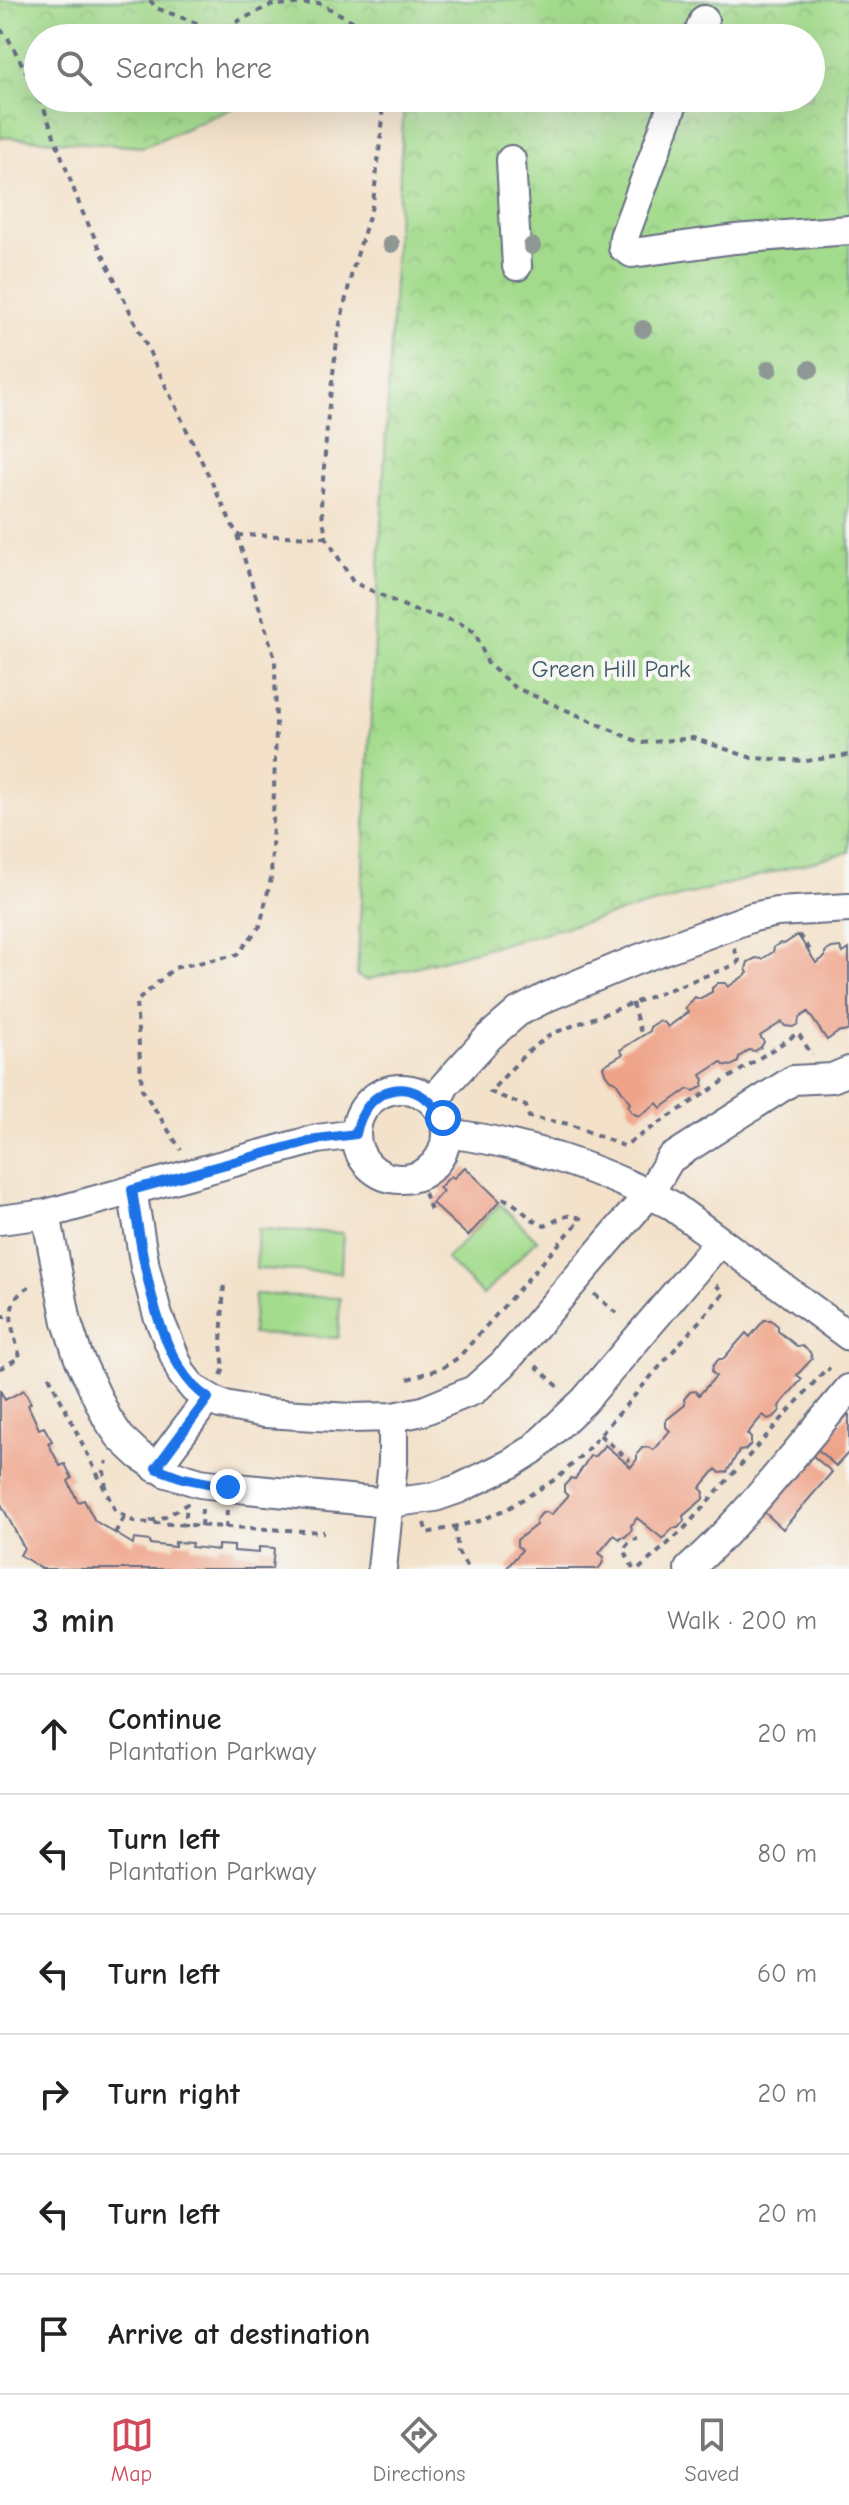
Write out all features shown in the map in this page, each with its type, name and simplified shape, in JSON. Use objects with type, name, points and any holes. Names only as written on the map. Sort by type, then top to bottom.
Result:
[{"type":"street","points":[[670,112],[624,237],[623,247],[632,253],[735,239],[849,230]]},
{"type":"street","points":[[511,160],[517,266]]},
{"type":"street","points":[[435,1105],[445,1085],[489,1037],[518,1012],[547,997],[753,917],[777,912],[849,908]]},
{"type":"street","points":[[132,1190],[145,1267],[158,1316],[182,1374],[194,1389],[220,1404],[265,1413],[393,1417],[423,1411],[474,1390],[503,1364],[649,1194],[670,1159],[793,1080],[832,1078],[849,1071]]},
{"type":"street","points":[[393,1090],[409,1090],[424,1095],[443,1118],[446,1133],[438,1160],[416,1177],[402,1179],[375,1171],[365,1161],[356,1134],[359,1119],[367,1105],[379,1095],[393,1090]]},
{"type":"street","points":[[446,1133],[515,1144],[558,1156],[671,1205],[849,1336]]},
{"type":"street","points":[[0,1220],[46,1214],[317,1139],[356,1134]]},
{"type":"street","points":[[46,1214],[67,1322],[92,1388],[120,1437],[156,1468],[224,1487],[389,1503],[435,1497],[458,1489],[532,1450],[571,1415],[720,1241]]},
{"type":"street","points":[[689,1569],[729,1529],[842,1381]]},
{"type":"street","points":[[156,1468],[208,1398]]},
{"type":"street","points":[[382,1569],[393,1462],[393,1417]]},
{"type":"path","points":[[150,0],[156,8],[199,24]]},
{"type":"path","points":[[232,24],[271,5],[319,3],[358,24]]},
{"type":"path","points":[[0,29],[24,68]]},
{"type":"path","points":[[45,112],[81,209],[237,535],[275,659],[271,878],[260,926],[237,955],[174,968],[136,1002],[142,1089],[183,1153]]},
{"type":"path","points":[[382,112],[373,203],[352,272],[329,401],[321,506],[326,537],[353,582],[413,610],[458,622],[475,632],[488,664],[514,687],[641,743],[693,738],[752,758],[806,761],[849,755]]},
{"type":"path","points":[[237,535],[326,537]]},
{"type":"path","points":[[797,931],[810,950]]},
{"type":"path","points":[[734,946],[739,960],[737,964],[551,1034],[536,1043],[490,1092],[526,1106],[529,1117],[569,1124],[624,1146],[798,1033],[812,1055],[818,1057]]},
{"type":"path","points":[[632,1003],[642,1036]]},
{"type":"path","points":[[424,1193],[431,1210]]},
{"type":"path","points":[[408,1379],[442,1368],[458,1358],[581,1219],[569,1215],[545,1226],[535,1222],[511,1201],[501,1198]]},
{"type":"path","points":[[0,1369],[20,1357],[9,1316],[13,1300],[21,1291],[59,1276]]},
{"type":"path","points":[[208,1398],[224,1369],[221,1344],[224,1282]]},
{"type":"path","points":[[604,1303],[616,1313]]},
{"type":"path","points":[[0,1316],[9,1316]]},
{"type":"path","points":[[638,1539],[631,1540],[624,1549],[636,1569],[682,1531],[827,1368],[842,1381]]},
{"type":"path","points":[[543,1372],[555,1383]]},
{"type":"path","points":[[600,1435],[630,1461]]},
{"type":"path","points":[[91,1462],[110,1452],[104,1471],[107,1494]]},
{"type":"path","points":[[144,1522],[165,1517],[187,1504],[185,1526]]},
{"type":"path","points":[[115,1533],[125,1516]]},
{"type":"path","points":[[455,1527],[458,1552],[468,1569]]},
{"type":"green space","name":"Green Hill Park","points":[[0,0],[849,0],[849,852],[366,980],[357,976],[403,112],[825,112],[825,24],[24,24],[24,112],[224,112],[143,147],[0,137]]},
{"type":"green space","points":[[500,1204],[537,1240],[483,1295],[446,1259]]},
{"type":"green space","points":[[258,1229],[343,1233],[341,1273],[256,1269]]},
{"type":"green space","points":[[255,1294],[340,1298],[338,1338],[252,1334]]},
{"type":"building","points":[[798,935],[816,963],[832,948],[840,947],[843,953],[849,949],[849,1030],[840,1031],[827,1040],[808,1012],[793,1027],[785,1026],[782,1022],[760,1036],[764,1042],[761,1047],[755,1051],[749,1050],[739,1057],[738,1062],[731,1066],[721,1062],[701,1075],[704,1080],[702,1087],[694,1091],[688,1089],[661,1108],[657,1103],[639,1116],[632,1113],[628,1106],[630,1103],[616,1082],[610,1080],[603,1066],[623,1054],[620,1050],[650,1031],[650,1027],[659,1021],[668,1027],[688,1012],[685,1008],[695,997],[699,999],[712,992],[718,983],[725,983],[728,987],[748,973],[748,962],[762,959],[780,943],[784,944]]},
{"type":"building","points":[[465,1167],[500,1201],[468,1236],[432,1203],[443,1191],[439,1188]]},
{"type":"building","points":[[764,1320],[771,1320],[778,1326],[778,1331],[798,1347],[802,1346],[810,1352],[812,1359],[797,1375],[802,1379],[779,1406],[780,1411],[768,1419],[763,1415],[747,1434],[751,1444],[739,1451],[727,1472],[720,1473],[716,1469],[700,1488],[704,1492],[703,1499],[683,1516],[684,1521],[678,1528],[673,1528],[663,1539],[637,1518],[625,1537],[620,1539],[614,1535],[599,1553],[604,1557],[598,1569],[506,1569],[522,1550],[517,1546],[517,1540],[536,1525],[542,1513],[551,1515],[568,1496],[564,1486],[571,1478],[575,1479],[590,1456],[595,1456],[605,1445],[631,1467],[642,1448],[653,1450],[670,1431],[666,1420],[685,1405],[684,1399],[690,1392],[695,1391],[699,1395],[716,1376],[712,1372],[713,1365],[723,1359],[746,1333],[750,1337]]},
{"type":"building","points":[[0,1390],[5,1400],[24,1390],[39,1429],[44,1427],[60,1466],[65,1464],[72,1478],[68,1481],[78,1502],[84,1500],[95,1521],[133,1544],[134,1539],[175,1547],[175,1542],[218,1550],[218,1545],[234,1546],[234,1551],[259,1553],[259,1547],[274,1548],[272,1569],[42,1569],[20,1555],[24,1548],[0,1502]]},
{"type":"building","points":[[849,1413],[849,1452],[836,1466],[817,1449]]},
{"type":"building","points":[[812,1455],[832,1472],[783,1529],[763,1511]]},
{"type":"route","points":[[228,1487],[183,1478],[156,1468],[208,1398],[194,1389],[182,1374],[158,1316],[145,1267],[132,1190],[317,1139],[356,1134],[359,1119],[367,1105],[379,1095],[393,1090],[409,1090],[424,1095],[443,1118]]}]
